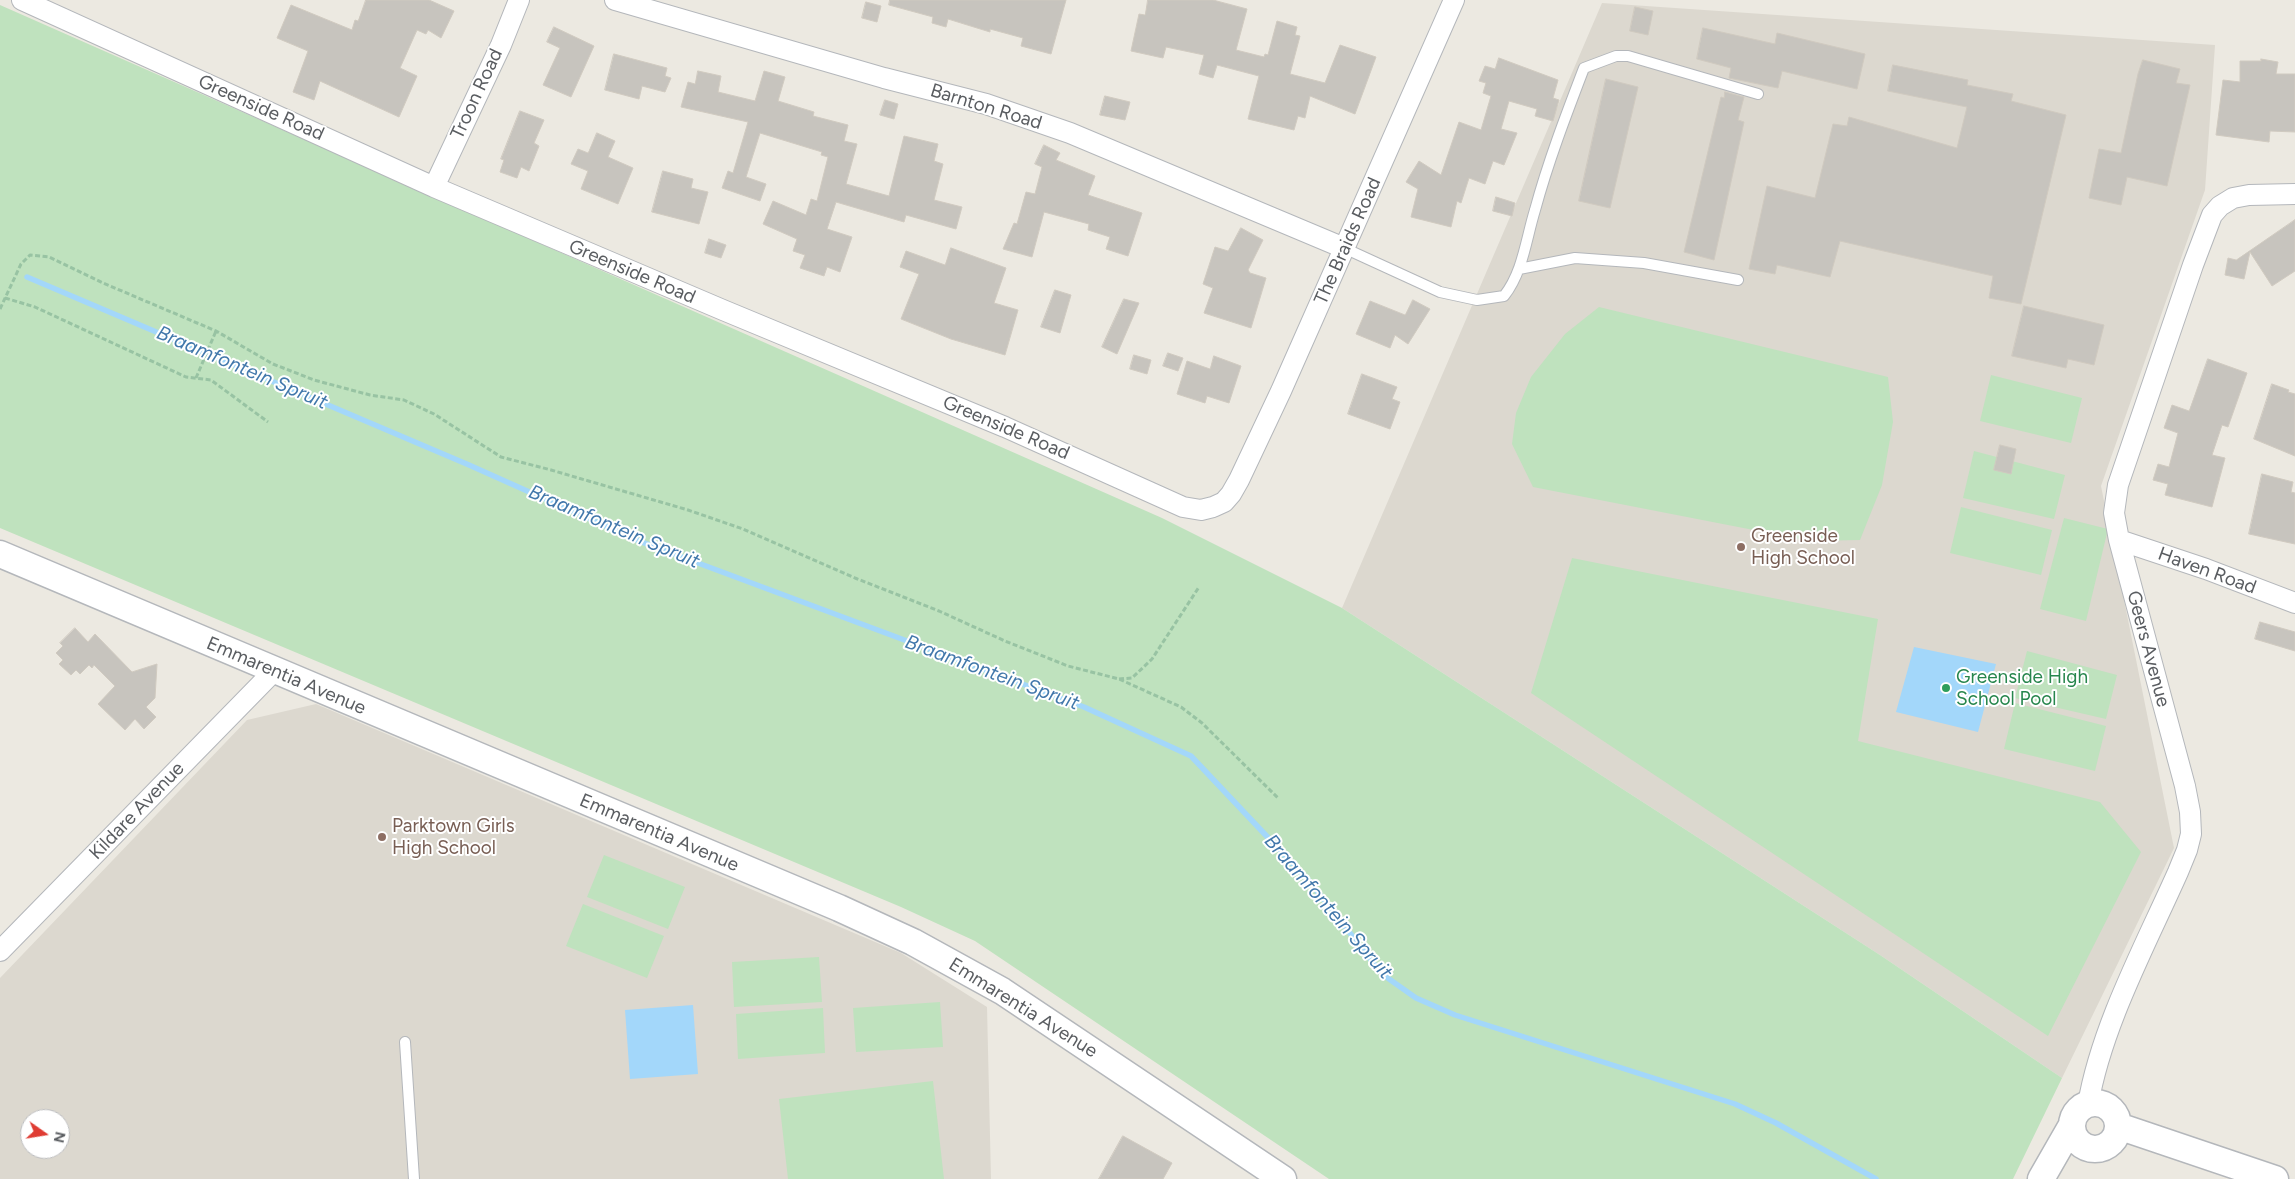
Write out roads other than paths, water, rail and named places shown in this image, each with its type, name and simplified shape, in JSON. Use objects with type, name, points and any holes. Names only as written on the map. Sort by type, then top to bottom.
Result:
[{"type":"street","name":"Greenside Road","points":[[22,0],[434,187],[723,310],[1005,426],[1182,507],[1201,510],[1224,502],[1239,480]]},
{"type":"street","name":"Troon Road","points":[[434,187],[519,0]]},
{"type":"street","name":"Barnton Road","points":[[615,0],[884,78],[986,104],[1070,133],[1344,248]]},
{"type":"street","name":"The Braids Road","points":[[1239,480],[1454,0]]},
{"type":"street","name":"Geers Avenue","points":[[2088,1105],[2091,1085],[2115,1014],[2184,857],[2191,834],[2190,812],[2185,786],[2119,540],[2114,513],[2118,485],[2212,215],[2220,206],[2233,198],[2248,195],[2295,194]]},
{"type":"street","name":"Haven Road","points":[[2119,540],[2206,569],[2295,603]]},
{"type":"street","name":"Emmarentia Avenue","points":[[0,554],[821,901],[913,942],[1002,991],[1283,1179]]},
{"type":"street","name":"Kildare Avenue","points":[[0,951],[274,671]]},
{"type":"street","points":[[2099,1104],[2107,1107],[2112,1112],[2118,1126],[2108,1145],[2094,1149],[2045,1173],[2078,1111],[2088,1105],[2099,1104]]},
{"type":"street","points":[[2072,1125],[2076,1139],[2081,1145],[2094,1149]]},
{"type":"street","points":[[2118,1126],[2275,1179]]},
{"type":"lane","points":[[1344,248],[1440,292],[1478,300],[1504,296],[1514,284],[1535,209],[1584,68],[1616,56],[1628,56],[1758,94]]},
{"type":"lane","points":[[1519,269],[1575,258],[1644,263],[1738,280]]},
{"type":"lane","points":[[405,1042],[414,1179]]},
{"type":"water","name":"Greenside High School Pool","points":[[1914,647],[1996,664],[1978,732],[1896,712]]},
{"type":"water","points":[[693,1005],[698,1074],[630,1079],[625,1010]]},
{"type":"waterway","name":"Braamfontein Spruit","points":[[27,277],[469,465],[639,541],[1084,707],[1191,756],[1310,882],[1382,974],[1416,998],[1455,1015],[1735,1104],[1776,1123],[1876,1179]]},
{"type":"place","name":"Greenside High School","points":[[1741,547]]},
{"type":"place","name":"Greenside High School Pool","points":[[1946,688]]},
{"type":"place","name":"Parktown Girls High School","points":[[382,837]]}]
